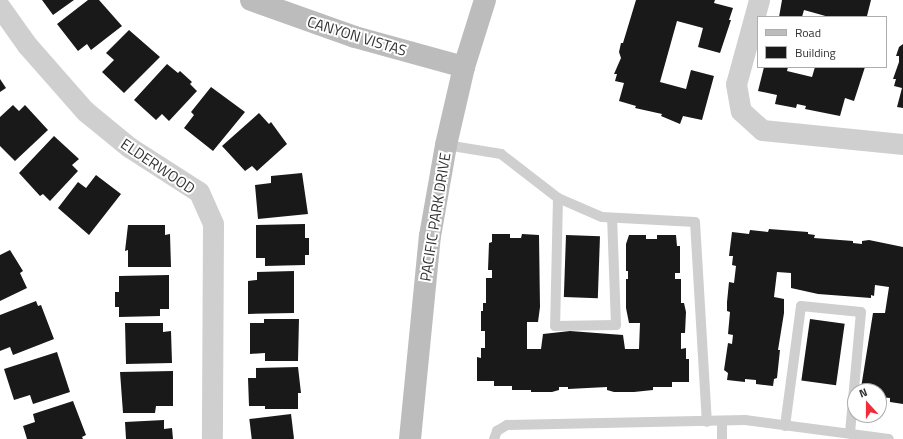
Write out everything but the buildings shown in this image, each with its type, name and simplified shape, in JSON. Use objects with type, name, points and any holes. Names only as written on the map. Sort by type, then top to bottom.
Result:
[{"type":"main road","name":"CANYON VISTAS","points":[[251,0],[355,37],[464,67]]},
{"type":"main road","name":"PACIFIC PARK DRIVE","points":[[410,439],[430,236],[446,145],[464,67],[485,0]]},
{"type":"street","points":[[759,0],[736,84],[741,111],[762,130],[903,144]]},
{"type":"street","name":"ELDERWOOD","points":[[0,7],[27,45],[85,111],[129,147],[199,192],[213,224],[212,439]]},
{"type":"lane","points":[[446,145],[501,154],[558,198],[602,217],[695,222],[707,422]]},
{"type":"lane","points":[[558,198],[555,326],[616,325],[612,218]]},
{"type":"lane","points":[[785,426],[801,306],[861,312],[850,434]]},
{"type":"lane","points":[[494,439],[496,431],[507,425],[707,422],[745,420],[834,436],[850,434],[889,439]]},
{"type":"lane","points":[[722,421],[722,439]]}]
